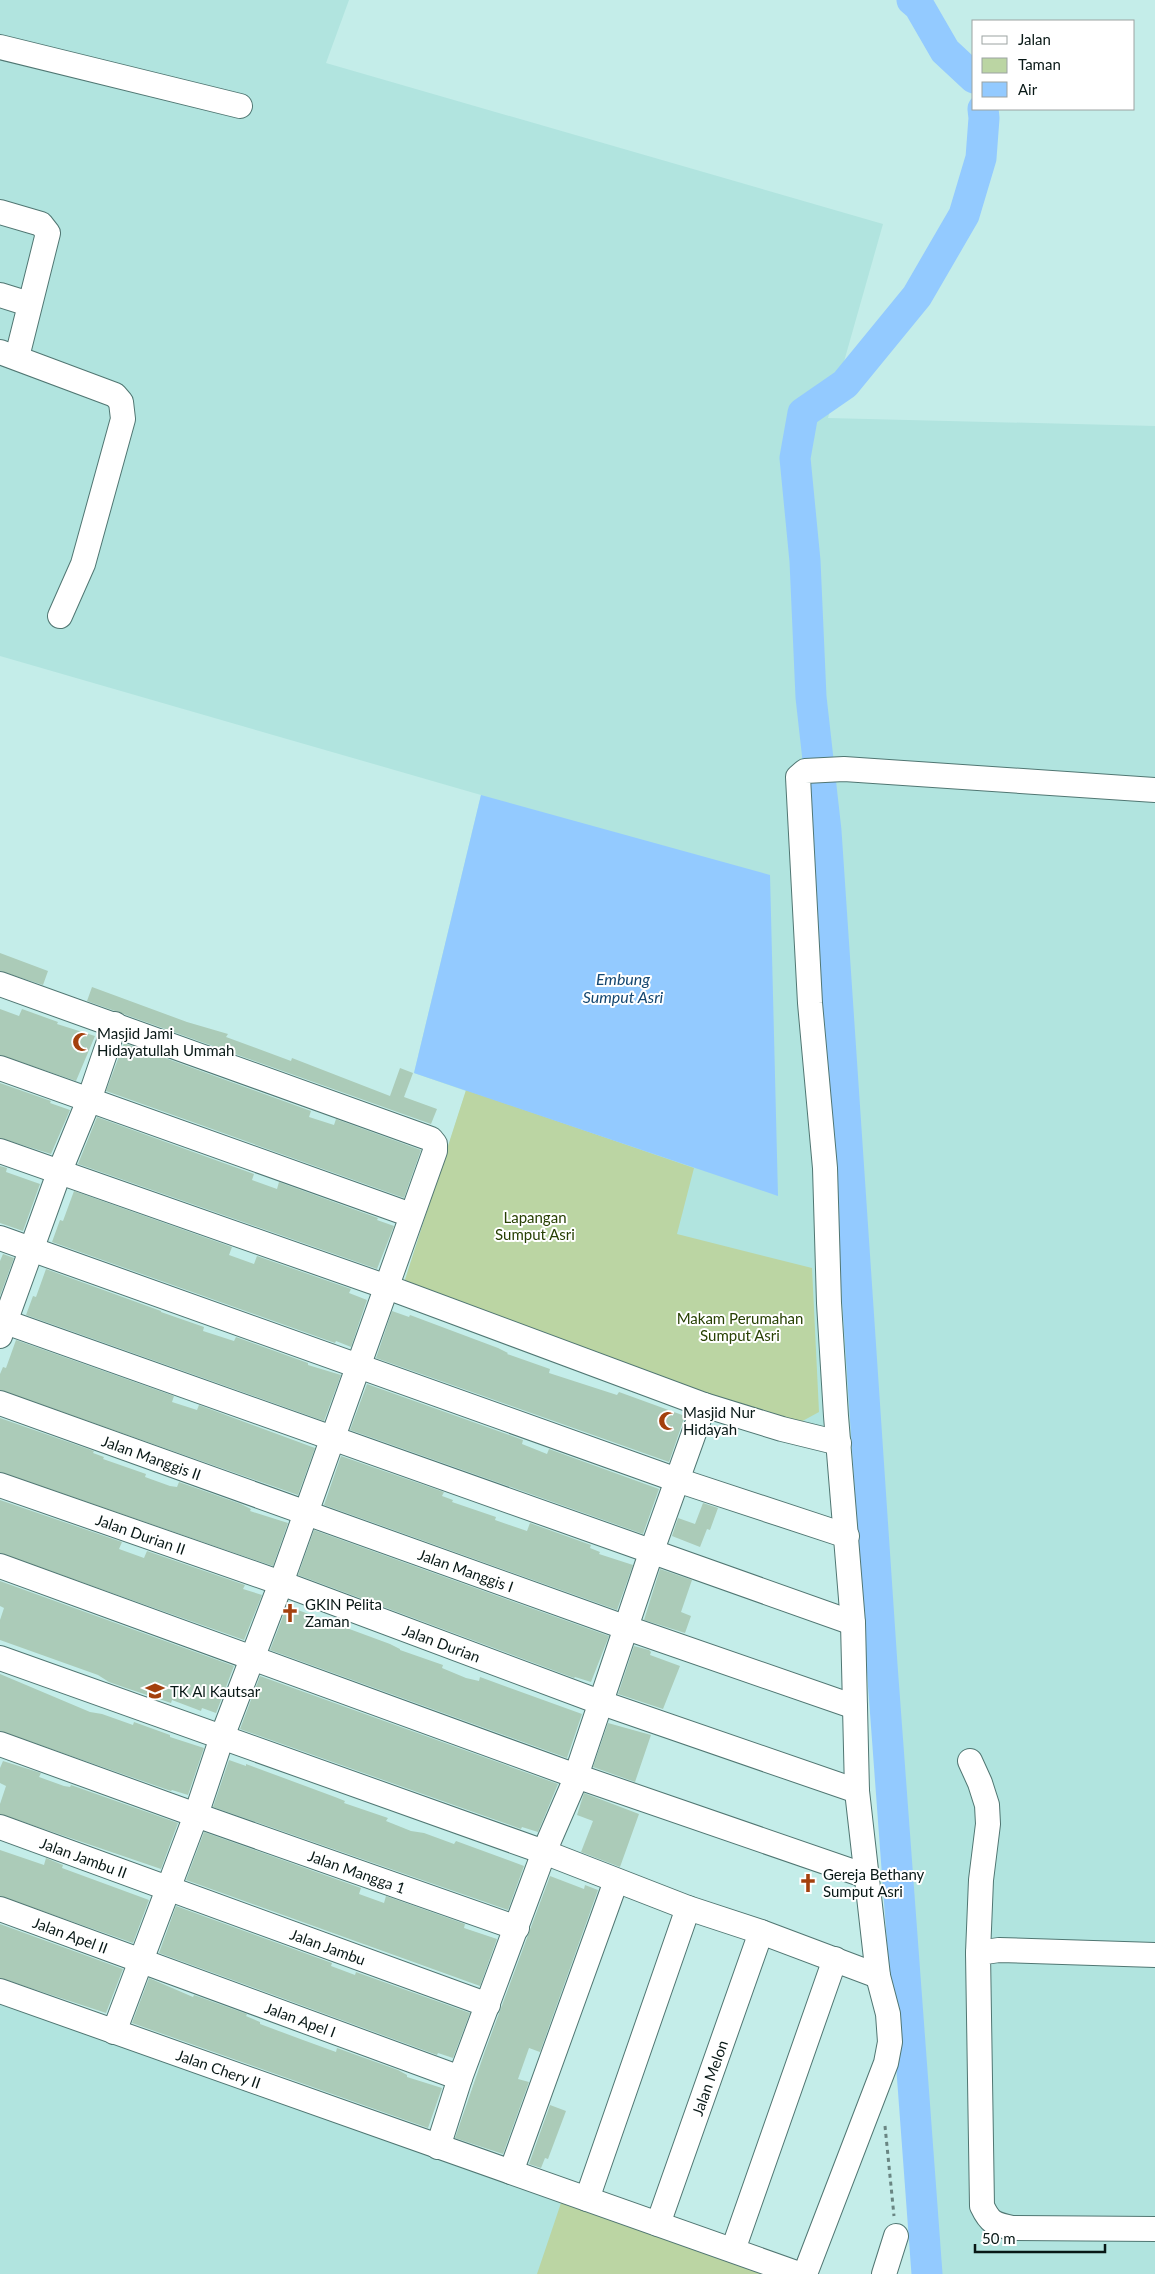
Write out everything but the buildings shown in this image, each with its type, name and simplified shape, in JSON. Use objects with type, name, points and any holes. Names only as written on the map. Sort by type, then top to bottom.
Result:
[{"type":"street","points":[[0,47],[240,106]]},
{"type":"street","points":[[0,212],[41,224],[48,233],[30,304],[8,354],[115,395],[121,402],[123,419],[83,564],[60,616]]},
{"type":"street","points":[[0,295],[30,304]]},
{"type":"street","points":[[805,2274],[886,2063],[890,2042],[888,2014],[878,1976],[858,1791],[853,1623],[829,1303],[825,1168],[810,1003],[798,777],[805,771],[844,769],[1155,790]]},
{"type":"street","points":[[0,984],[431,1139],[435,1144],[435,1151],[304,1512],[281,1583],[222,1737],[196,1815],[114,2032]]},
{"type":"street","points":[[115,1024],[89,1100],[59,1172],[32,1250],[2,1326],[332,1438],[651,1553],[853,1623]]},
{"type":"street","points":[[0,1068],[411,1214]]},
{"type":"street","points":[[0,1151],[387,1287],[704,1405],[782,1429],[839,1443]]},
{"type":"street","points":[[0,1238],[677,1480],[847,1536]]},
{"type":"street","name":"Jalan Manggis II","points":[[0,1403],[304,1512]]},
{"type":"street","points":[[438,2147],[460,2078],[544,1852],[576,1776],[651,1553],[704,1405]]},
{"type":"street","name":"Jalan Durian II","points":[[0,1485],[281,1583]]},
{"type":"street","name":"Jalan Manggis I","points":[[304,1512],[627,1628],[855,1707]]},
{"type":"street","points":[[0,1566],[576,1776],[866,1876]]},
{"type":"street","name":"Jalan Durian","points":[[281,1583],[602,1702],[858,1791]]},
{"type":"street","points":[[0,1658],[544,1852],[688,1908],[761,1932],[878,1976]]},
{"type":"street","name":"Jalan Mangga 1","points":[[0,1744],[517,1928]]},
{"type":"street","points":[[970,1761],[985,1798],[988,1824],[981,1880],[978,1953],[982,2206],[988,2218],[996,2225],[1012,2228],[1155,2229]]},
{"type":"street","name":"Jalan Jambu II","points":[[0,1827],[168,1886]]},
{"type":"street","points":[[512,2172],[616,1881]]},
{"type":"street","name":"Jalan Jambu","points":[[168,1886],[488,2005]]},
{"type":"street","points":[[587,2199],[688,1908]]},
{"type":"street","name":"Jalan Apel II","points":[[0,1909],[141,1960]]},
{"type":"street","name":"Jalan Melon","points":[[658,2224],[761,1932]]},
{"type":"street","points":[[978,1953],[999,1950],[1155,1955]]},
{"type":"street","points":[[733,2250],[835,1959]]},
{"type":"street","name":"Jalan Apel I","points":[[141,1960],[460,2078]]},
{"type":"street","name":"Jalan Chery II","points":[[0,1991],[799,2274]]},
{"type":"street","points":[[884,2274],[896,2236]]},
{"type":"path","points":[[884,2117],[896,2236]]},
{"type":"shaded area","points":[[0,0],[349,0],[326,63],[883,224],[828,418],[1155,426],[1155,2274],[913,2274],[851,1447],[401,1292],[466,1091],[414,1073],[481,795],[0,656]]},
{"type":"shaded area","points":[[0,2000],[770,2274],[0,2274]]},
{"type":"green space","name":"Lapangan Sumput Asri","points":[[466,1090],[694,1168],[677,1234],[812,1268],[819,1412],[797,1424],[401,1292]]},
{"type":"green space","points":[[562,2200],[770,2274],[537,2274]]},
{"type":"water","name":"Embung Sumput Asri","points":[[481,795],[770,875],[778,1196],[414,1073]]},
{"type":"waterway","points":[[912,0],[919,6],[945,51],[972,76]]},
{"type":"waterway","points":[[927,2274],[882,1665],[826,831],[811,697],[805,561],[795,458],[803,413],[845,384],[917,296],[964,215],[981,158],[983,110]]},
{"type":"place","name":"Masjid Jami Hidayatullah Ummah","points":[[82,1042]]},
{"type":"place","name":"Masjid Nur Hidayah","points":[[668,1421]]},
{"type":"place","name":"GKIN Pelita Zaman","points":[[290,1613]]},
{"type":"place","name":"TK Al Kautsar","points":[[155,1691]]},
{"type":"place","name":"Gereja Bethany Sumput Asri","points":[[808,1883]]},
{"type":"park label","name":"Makam Perumahan Sumput Asri","points":[[740,1326]]}]
